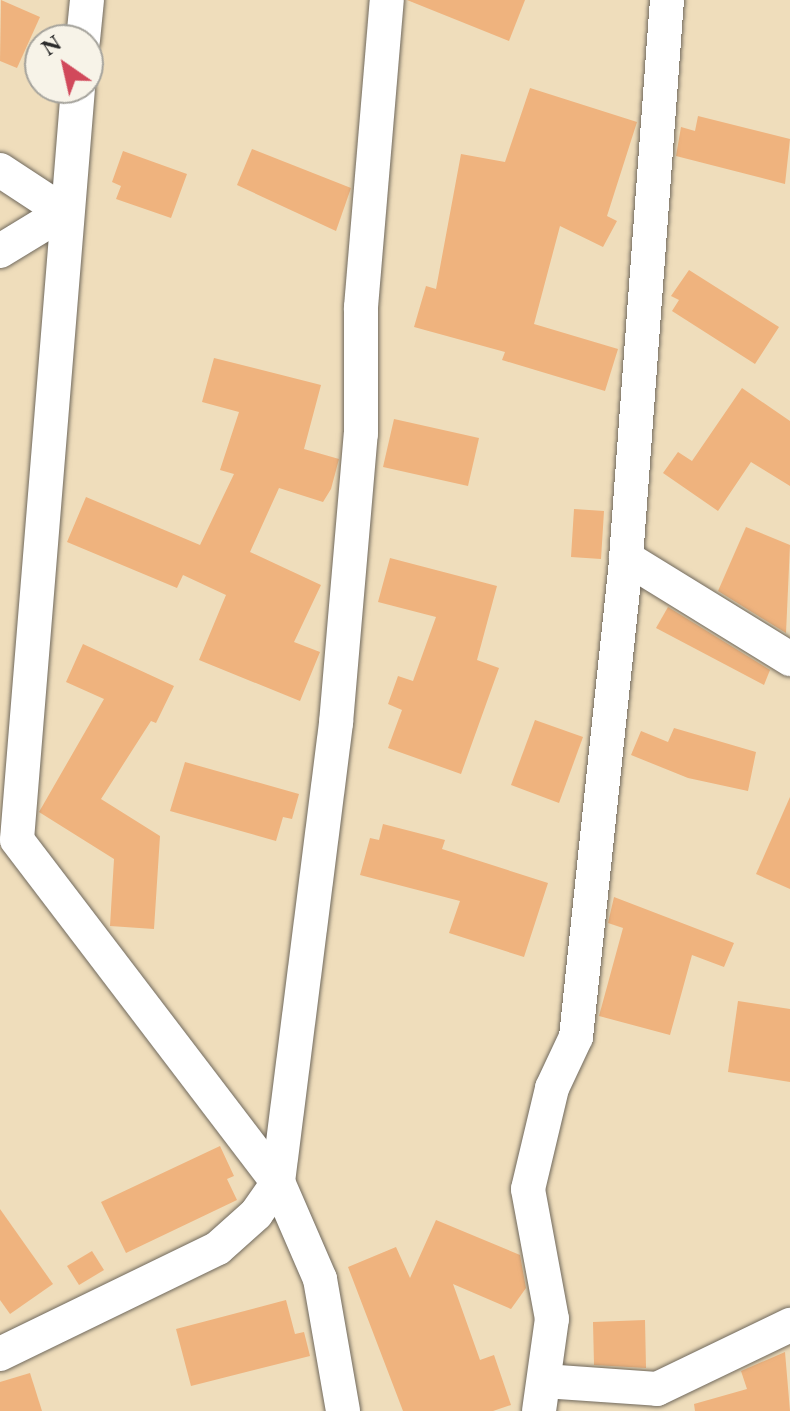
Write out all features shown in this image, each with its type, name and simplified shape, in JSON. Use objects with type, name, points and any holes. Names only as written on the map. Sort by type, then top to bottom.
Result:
[{"type":"street","points":[[85,24],[87,0]]},
{"type":"street","points":[[0,1354],[218,1248],[256,1214],[278,1182],[339,693],[361,434],[361,307],[387,0]]},
{"type":"street","points":[[667,0],[626,558],[576,1037],[548,1101],[528,1189],[552,1319],[541,1396],[657,1389],[790,1325]]},
{"type":"street","points":[[76,104],[8,829],[278,1182],[320,1279],[343,1411]]},
{"type":"street","points":[[0,170],[64,212]]},
{"type":"street","points":[[0,251],[64,212]]},
{"type":"street","points":[[626,558],[790,659]]},
{"type":"building","points":[[1,0],[40,17],[37,24],[24,24],[24,52],[17,68],[0,61]]},
{"type":"building","points":[[407,0],[525,0],[509,41]]},
{"type":"building","points":[[530,88],[637,122],[607,216],[617,221],[603,247],[560,226],[534,324],[618,349],[605,391],[502,360],[505,352],[414,327],[426,286],[436,289],[461,154],[505,162]]},
{"type":"building","points":[[698,116],[790,139],[785,184],[676,156],[681,127],[695,131]]},
{"type":"building","points":[[252,149],[351,188],[336,231],[237,185]]},
{"type":"building","points":[[123,151],[187,174],[171,218],[116,199],[121,186],[112,182]]},
{"type":"building","points":[[689,270],[779,327],[755,364],[672,311],[679,300],[671,296]]},
{"type":"building","points":[[214,358],[321,385],[304,449],[339,459],[331,489],[323,502],[279,488],[250,552],[321,585],[294,642],[320,652],[300,701],[199,660],[226,595],[183,575],[177,588],[67,542],[86,497],[200,545],[234,474],[220,470],[239,412],[202,402]]},
{"type":"building","points":[[742,388],[790,421],[790,486],[751,462],[718,511],[663,473],[678,452],[692,461]]},
{"type":"building","points":[[394,419],[479,438],[468,486],[383,467]]},
{"type":"building","points":[[574,509],[604,511],[601,559],[571,557]]},
{"type":"building","points":[[746,527],[790,545],[786,633],[718,591]]},
{"type":"building","points":[[390,558],[497,586],[477,660],[499,668],[461,774],[388,748],[402,710],[388,704],[398,676],[413,681],[436,617],[378,602]]},
{"type":"building","points":[[668,607],[770,670],[764,685],[656,628]]},
{"type":"building","points":[[83,644],[174,686],[156,723],[151,721],[101,799],[160,836],[154,929],[110,926],[114,859],[39,812],[104,699],[66,682]]},
{"type":"building","points":[[535,720],[583,737],[559,803],[511,785]]},
{"type":"building","points":[[674,728],[756,752],[748,791],[688,778],[631,755],[641,731],[668,742]]},
{"type":"building","points":[[185,762],[299,794],[292,819],[283,817],[276,841],[170,811]]},
{"type":"building","points":[[790,797],[790,889],[756,874]]},
{"type":"building","points":[[383,824],[445,840],[442,849],[548,883],[524,957],[449,933],[460,901],[360,875],[370,838],[379,840]]},
{"type":"building","points":[[614,897],[734,943],[724,967],[692,955],[670,1035],[599,1016],[623,928],[608,923]]},
{"type":"building","points":[[738,1001],[790,1009],[790,1082],[728,1072]]},
{"type":"building","points":[[220,1146],[234,1176],[227,1179],[237,1200],[126,1253],[101,1202]]},
{"type":"building","points":[[0,1209],[53,1284],[10,1314],[0,1300]]},
{"type":"building","points":[[436,1220],[520,1255],[526,1288],[511,1309],[453,1284],[480,1360],[494,1355],[511,1405],[493,1411],[403,1411],[348,1267],[396,1247],[410,1278]]},
{"type":"building","points":[[92,1251],[104,1270],[79,1285],[67,1266]]},
{"type":"building","points":[[286,1300],[295,1334],[304,1332],[310,1356],[191,1386],[176,1329]]},
{"type":"building","points":[[645,1320],[646,1368],[594,1365],[593,1322]]},
{"type":"building","points":[[785,1352],[790,1411],[695,1411],[694,1404],[747,1389],[741,1371]]},
{"type":"building","points":[[30,1373],[42,1411],[0,1411],[0,1382]]}]
